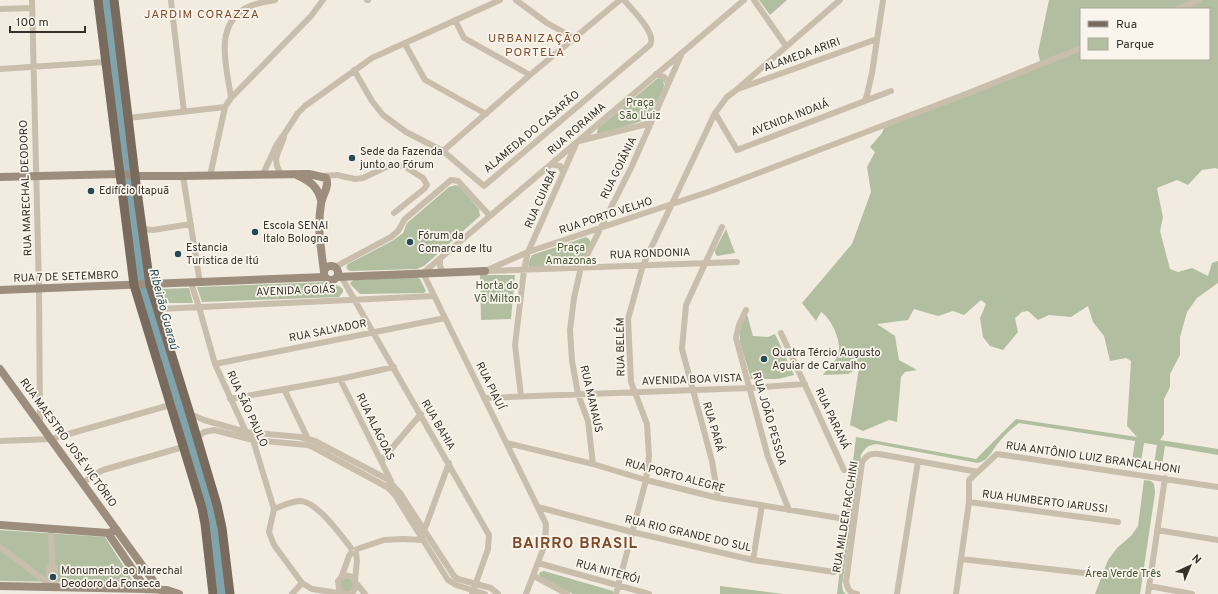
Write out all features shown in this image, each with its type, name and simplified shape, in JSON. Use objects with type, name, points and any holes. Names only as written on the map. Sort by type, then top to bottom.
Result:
[{"type":"main road","points":[[98,0],[121,174],[142,285],[178,402],[220,517],[230,594]]},
{"type":"main road","points":[[114,0],[134,176],[143,229],[142,285],[158,309],[178,402],[190,414],[213,594]]},
{"type":"street","name":"RUA MARECHAL DEODORO","points":[[32,0],[39,289],[40,424]]},
{"type":"street","points":[[231,98],[224,44],[230,24],[237,15],[247,7],[276,0]]},
{"type":"street","points":[[210,176],[225,107],[231,98],[311,16],[321,0]]},
{"type":"street","points":[[263,174],[277,144],[302,109],[354,70],[372,58],[500,0]]},
{"type":"street","points":[[516,0],[547,23],[574,38]]},
{"type":"street","points":[[443,152],[530,75],[620,0]]},
{"type":"street","name":"ALAMEDA DO CASARÃO","points":[[354,70],[372,101],[383,115],[406,132],[443,152],[484,186],[650,45],[652,37],[648,29],[624,0]]},
{"type":"street","name":"RUA RORAIMA","points":[[423,273],[744,0]]},
{"type":"street","points":[[754,0],[786,46]]},
{"type":"street","name":"RUA BELÉM","points":[[616,594],[646,480],[649,456],[647,424],[631,382],[628,320],[643,265],[715,113],[727,97],[840,0]]},
{"type":"street","points":[[865,100],[868,95],[883,0]]},
{"type":"street","points":[[1179,8],[1199,0]]},
{"type":"street","points":[[171,1],[184,112]]},
{"type":"street","points":[[0,9],[32,8]]},
{"type":"street","points":[[455,20],[464,38],[530,75]]},
{"type":"street","name":"ALAMEDA ARIRI","points":[[735,90],[877,39]]},
{"type":"street","points":[[405,44],[425,80],[486,114]]},
{"type":"street","name":"RUA PORTO VELHO","points":[[485,271],[528,252],[711,191],[966,94],[1080,48]]},
{"type":"street","name":"RUA GOIÂNIA","points":[[581,267],[631,168],[681,53]]},
{"type":"street","points":[[0,69],[105,62]]},
{"type":"street","points":[[665,67],[673,73]]},
{"type":"street","points":[[656,74],[664,77],[668,83]]},
{"type":"street","name":"AVENIDA INDAIÁ","points":[[715,113],[737,150],[891,91]]},
{"type":"street","points":[[128,118],[225,107]]},
{"type":"street","points":[[577,142],[651,123]]},
{"type":"street","points":[[281,174],[277,167],[276,158],[286,133]]},
{"type":"street","name":"RUA CUIABÁ","points":[[521,396],[514,345],[524,270],[528,252],[577,142]]},
{"type":"street","points":[[551,164],[560,166],[563,172]]},
{"type":"street","points":[[324,274],[318,230],[321,200],[319,188],[314,180],[319,176],[339,176],[355,179],[363,178],[386,166],[404,166],[423,178],[427,185],[394,213]]},
{"type":"street","points":[[0,177],[121,174],[134,176],[310,174],[326,178],[327,181],[319,188]]},
{"type":"street","points":[[297,175],[319,188]]},
{"type":"street","points":[[183,176],[200,283]]},
{"type":"street","points":[[337,271],[391,237],[398,231],[404,219],[451,180],[458,181],[490,216]]},
{"type":"street","points":[[143,229],[153,230],[191,224]]},
{"type":"street","name":"RUA PARÁ","points":[[718,498],[712,461],[682,349],[686,305],[722,227]]},
{"type":"street","points":[[322,256],[326,262],[337,271]]},
{"type":"street","points":[[324,274],[327,267],[351,277],[443,272],[440,266],[440,259]]},
{"type":"street","name":"RUA RONDONIA","points":[[443,272],[737,262]]},
{"type":"street","name":"RUA MANAUS","points":[[581,267],[574,298],[570,330],[572,361],[578,394],[588,421],[593,464]]},
{"type":"street","name":"AVENIDA GOIÁS","points":[[142,285],[200,283],[324,274],[330,280],[335,279],[337,271]]},
{"type":"street","name":"RUA BAHIA","points":[[337,271],[374,332],[489,535],[490,545],[473,592]]},
{"type":"street","name":"RUA PIAUÍ","points":[[423,273],[546,524],[545,544],[526,594]]},
{"type":"street","name":"RUA SÃO PAULO","points":[[191,283],[215,364],[246,432],[253,440],[274,509],[270,527],[270,537],[274,545],[302,583]]},
{"type":"street","name":"RUA 7 DE SETEMBRO","points":[[0,290],[142,285]]},
{"type":"street","name":"AVENIDA GOIÁS","points":[[158,309],[434,296]]},
{"type":"street","name":"RUA JOÃO PESSOA","points":[[746,310],[739,325],[736,338],[768,457],[789,510]]},
{"type":"street","name":"RUA SALVADOR","points":[[215,364],[445,318]]},
{"type":"street","name":"RUA PARANÁ","points":[[781,333],[844,470]]},
{"type":"street","points":[[230,399],[340,379],[394,367]]},
{"type":"street","name":"RUA MAESTRO JOSÉ VICTÓRIO","points":[[0,369],[160,590]]},
{"type":"street","name":"RUA ALAGOAS","points":[[340,379],[393,485]]},
{"type":"street","name":"AVENIDA BOA VISTA","points":[[484,398],[749,388],[804,384]]},
{"type":"street","points":[[284,389],[308,439],[387,487],[394,495],[448,580],[473,592],[485,594]]},
{"type":"street","points":[[0,441],[51,439],[178,402]]},
{"type":"street","points":[[190,414],[204,420],[246,432],[308,439]]},
{"type":"street","points":[[378,482],[381,476],[382,463],[421,414]]},
{"type":"street","points":[[83,483],[103,470],[193,443],[204,432],[214,430],[253,440],[314,444],[381,476],[393,485],[400,493],[454,576],[458,579],[491,588],[498,594]]},
{"type":"street","points":[[300,437],[300,444]]},
{"type":"street","name":"RUA PORTO ALEGRE","points":[[507,443],[593,464],[646,480],[718,498],[839,518]]},
{"type":"street","name":"RUA MILDER FACCHINI","points":[[857,594],[848,590],[846,582],[862,462],[866,455],[873,453],[978,472]]},
{"type":"street","name":"RUA ANTÔNIO LUIZ BRANCALHONI","points":[[956,594],[968,502],[969,480],[997,454],[1218,487]]},
{"type":"street","points":[[897,594],[918,461]]},
{"type":"street","points":[[422,540],[449,464]]},
{"type":"street","points":[[1148,594],[1165,478]]},
{"type":"street","points":[[274,509],[290,502],[300,501],[308,503],[314,507],[332,526],[354,551],[357,561],[354,591],[349,594]]},
{"type":"street","name":"RUA HUMBERTO IARUSSI","points":[[968,502],[1118,522]]},
{"type":"street","points":[[753,560],[762,505]]},
{"type":"street","name":"RUA RIO GRANDE DO SUL","points":[[538,507],[632,532],[753,560],[834,572]]},
{"type":"street","points":[[0,525],[108,533],[117,530]]},
{"type":"street","points":[[51,528],[52,563],[55,569],[51,586]]},
{"type":"street","points":[[1157,530],[1218,540]]},
{"type":"street","points":[[108,533],[146,589]]},
{"type":"street","points":[[344,594],[339,589],[339,580],[349,556],[354,551],[384,540],[422,540]]},
{"type":"street","points":[[0,547],[51,586]]},
{"type":"street","points":[[961,559],[1084,573]]},
{"type":"street","name":"RUA NITERÓI","points":[[538,564],[649,594]]},
{"type":"street","points":[[324,591],[339,580],[348,576],[356,581],[365,594]]},
{"type":"street","points":[[534,576],[567,594]]},
{"type":"street","points":[[292,594],[302,583],[312,589],[344,594]]},
{"type":"street","points":[[0,586],[51,586],[116,591],[146,589],[174,593]]},
{"type":"street","points":[[1149,586],[1192,594]]},
{"type":"green space","points":[[759,0],[787,0],[770,15]]},
{"type":"green space","points":[[1049,0],[1218,0],[1218,169],[1202,170],[1188,185],[1177,180],[1157,188],[1163,217],[1160,231],[1170,269],[1178,272],[1192,268],[1208,276],[1212,263],[1218,261],[1218,283],[1197,298],[1187,312],[1180,337],[1180,355],[1170,374],[1170,387],[1164,399],[1164,434],[1160,440],[1218,449],[1218,455],[1165,446],[1161,471],[1153,470],[1157,445],[1144,443],[1140,468],[1131,467],[1135,441],[1019,423],[1004,436],[988,457],[982,462],[978,463],[876,444],[871,445],[865,449],[861,455],[842,585],[843,591],[846,594],[837,594],[856,437],[976,459],[1016,419],[1137,437],[1127,426],[1131,361],[1126,358],[1110,361],[1104,336],[1093,322],[1088,306],[1071,317],[1049,315],[1038,320],[1028,311],[1022,312],[1015,318],[1018,332],[1003,350],[990,346],[983,337],[980,318],[986,304],[981,300],[964,315],[953,311],[938,316],[914,309],[908,320],[877,324],[895,336],[899,360],[917,370],[905,372],[901,377],[897,422],[889,420],[863,431],[850,425],[859,368],[848,374],[823,375],[838,355],[839,344],[835,331],[825,315],[821,312],[816,321],[802,303],[852,244],[871,192],[867,167],[875,152],[870,147],[882,133],[884,128],[1040,61],[1038,52]]},
{"type":"green space","name":"Praça São Luiz","points":[[658,78],[663,79],[664,86],[648,119],[598,134],[598,128]]},
{"type":"green space","points":[[456,185],[460,187],[479,209],[480,216],[424,266],[417,269],[348,270],[346,267],[348,264],[392,241],[403,233],[407,223],[449,187]]},
{"type":"green space","points":[[726,229],[735,253],[717,256],[715,250]]},
{"type":"green space","name":"Praça Amazonas","points":[[586,237],[591,243],[579,266],[529,267],[528,264],[532,255]]},
{"type":"green space","name":"Horta do Võ Milton","points":[[480,275],[515,275],[511,319],[481,320]]},
{"type":"green space","points":[[418,277],[426,291],[424,293],[360,294],[350,284],[354,280]]},
{"type":"green space","points":[[328,282],[343,289],[343,292],[339,297],[202,302],[197,287]]},
{"type":"green space","points":[[189,288],[193,303],[165,303],[160,289]]},
{"type":"green space","points":[[747,314],[753,336],[768,337],[775,334],[794,375],[778,379],[751,379],[740,342],[740,329]]},
{"type":"green space","name":"Área Verde Três","points":[[1144,480],[1151,481],[1154,484],[1155,493],[1140,594],[1095,594],[1108,560],[1117,548],[1131,536],[1138,526]]},
{"type":"green space","points":[[0,530],[105,537],[133,581],[129,583],[0,581]]},
{"type":"green space","points":[[544,571],[613,591],[613,594],[573,594],[541,577],[539,575],[540,572]]},
{"type":"green space","points":[[347,578],[352,580],[354,585],[352,590],[347,592],[342,590],[340,585],[342,580]]},
{"type":"green space","points":[[720,586],[783,594],[720,594]]},
{"type":"waterway","name":"Ribeirão Guaraú","points":[[106,0],[141,279],[144,294],[178,399],[211,511],[222,594]]},
{"type":"place","name":"Sede da Fazenda junto ao Fórum","points":[[352,158]]},
{"type":"place","name":"Edifício Itapuã","points":[[91,191]]},
{"type":"place","name":"Escola SENAI Italo Bologna","points":[[255,232]]},
{"type":"place","name":"Fórum da Comarca de Itu","points":[[410,242]]},
{"type":"place","name":"Estancia Turistica de Itú","points":[[178,254]]},
{"type":"place","name":"Quatra Tércio Augusto Aguiar de Carvalho","points":[[764,359]]},
{"type":"place","name":"Monumento ao Marechal Deodoro da Fonseca","points":[[53,577]]},
{"type":"district","name":"JARDIM CORAZZA","points":[[202,15]]},
{"type":"district","name":"URBANIZAÇÃO PORTELA","points":[[535,46]]},
{"type":"district","name":"BAIRRO BRASIL","points":[[575,544]]}]
